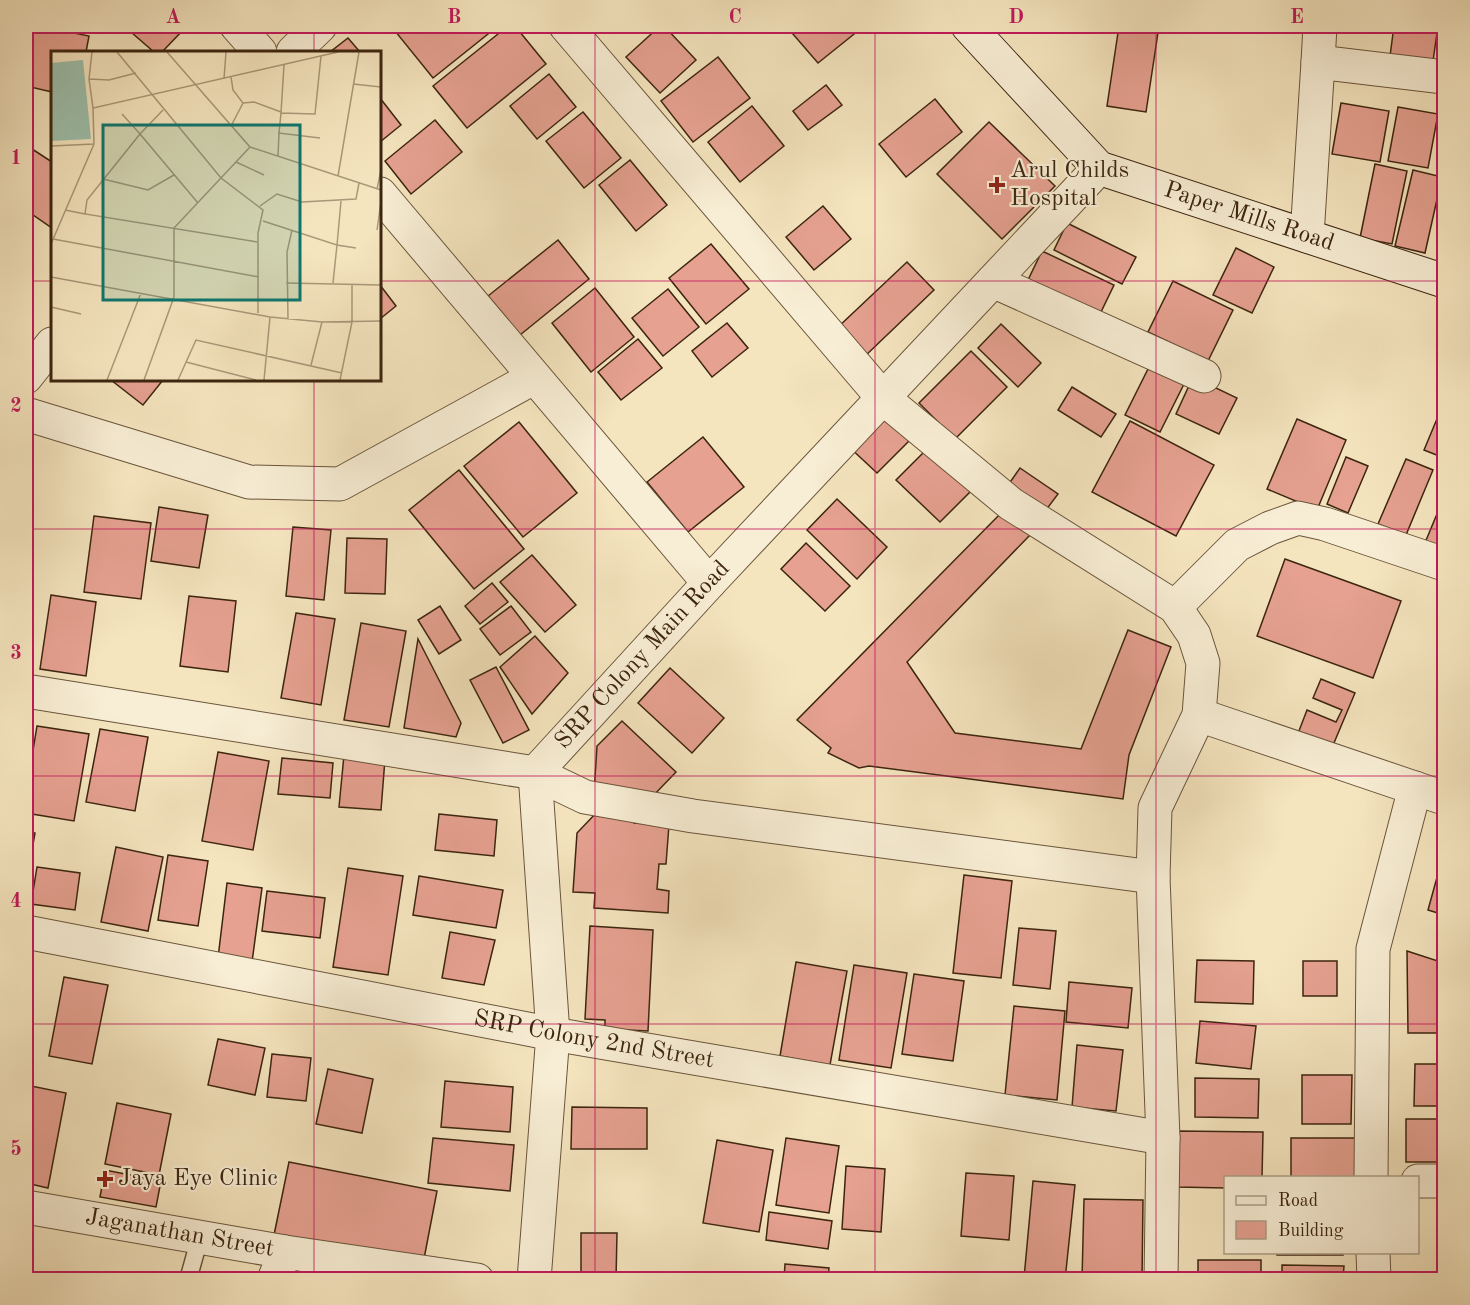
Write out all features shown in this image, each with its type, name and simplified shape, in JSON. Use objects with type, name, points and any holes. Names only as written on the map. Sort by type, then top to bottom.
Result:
[{"type":"street","points":[[237,26],[259,51]]},
{"type":"street","points":[[294,51],[320,26]]},
{"type":"street","points":[[566,26],[883,398],[1011,504],[1175,607],[1194,635],[1203,663],[1199,715],[1155,808],[1153,878],[1163,1138],[1161,1280]]},
{"type":"street","name":"Paper Mills Road","points":[[968,26],[1099,168],[1444,281]]},
{"type":"street","points":[[1307,236],[1320,26]]},
{"type":"street","points":[[1318,62],[1444,77]]},
{"type":"street","name":"SRP Colony Main Road","points":[[535,773],[709,583],[1099,168]]},
{"type":"street","points":[[381,195],[533,378],[709,583]]},
{"type":"street","points":[[993,281],[1204,376]]},
{"type":"street","points":[[26,377],[51,345]]},
{"type":"street","points":[[26,414],[249,482],[340,484],[533,378]]},
{"type":"street","points":[[1175,607],[1237,545],[1270,528],[1298,518],[1325,524],[1444,564]]},
{"type":"street","points":[[26,691],[535,773],[585,797],[693,816],[1153,878]]},
{"type":"street","points":[[1199,715],[1430,793],[1373,949],[1371,1176]]},
{"type":"street","points":[[534,1280],[553,1034],[535,773]]},
{"type":"street","name":"SRP Colony 2nd Street","points":[[26,932],[553,1034],[1163,1138]]},
{"type":"street","points":[[1419,1181],[1444,1181]]},
{"type":"street","name":"Jaganathan Street","points":[[26,1207],[201,1237],[280,1266],[477,1280]]},
{"type":"street","points":[[1373,1254],[1374,1280]]},
{"type":"lane","points":[[188,1280],[201,1237]]},
{"type":"building","points":[[26,26],[40,26],[89,36],[86,51],[51,51],[51,92],[26,86]]},
{"type":"building","points":[[124,26],[178,26],[183,30],[163,51],[153,51]]},
{"type":"building","points":[[402,26],[498,26],[433,78],[395,31]]},
{"type":"building","points":[[508,26],[515,26],[546,64],[467,128],[433,86]]},
{"type":"building","points":[[660,26],[664,26],[696,60],[660,93],[626,57]]},
{"type":"building","points":[[786,26],[864,26],[818,63]]},
{"type":"building","points":[[1119,26],[1159,26],[1146,112],[1107,106]]},
{"type":"building","points":[[1394,26],[1438,26],[1433,61],[1390,56]]},
{"type":"building","points":[[348,38],[359,51],[331,51]]},
{"type":"building","points":[[718,57],[750,98],[693,142],[661,101]]},
{"type":"building","points":[[549,74],[576,107],[537,139],[510,106]]},
{"type":"building","points":[[826,85],[842,105],[808,130],[793,111]]},
{"type":"building","points":[[381,99],[401,125],[381,141]]},
{"type":"building","points":[[935,99],[962,132],[906,177],[879,144]]},
{"type":"building","points":[[1341,103],[1389,111],[1380,162],[1332,154]]},
{"type":"building","points":[[752,106],[784,146],[740,182],[708,142]]},
{"type":"building","points":[[1398,107],[1438,114],[1428,168],[1388,161]]},
{"type":"building","points":[[583,112],[621,158],[584,188],[546,141]]},
{"type":"building","points":[[435,120],[462,152],[411,194],[385,161]]},
{"type":"building","points":[[989,122],[1055,186],[1002,239],[937,174]]},
{"type":"building","points":[[26,145],[51,161],[51,227],[26,210]]},
{"type":"building","points":[[630,160],[667,205],[636,231],[599,185]]},
{"type":"building","points":[[1375,164],[1407,171],[1392,244],[1360,238]]},
{"type":"building","points":[[1413,170],[1442,177],[1425,253],[1395,246]]},
{"type":"building","points":[[823,206],[851,239],[814,270],[786,237]]},
{"type":"building","points":[[1067,223],[1136,257],[1122,284],[1054,250]]},
{"type":"building","points":[[558,240],[589,279],[520,335],[488,296]]},
{"type":"building","points":[[711,244],[749,289],[706,324],[669,278]]},
{"type":"building","points":[[1236,248],[1274,267],[1252,313],[1213,295]]},
{"type":"building","points":[[1042,251],[1114,285],[1100,314],[1028,280]]},
{"type":"building","points":[[907,262],[934,290],[863,358],[836,329]]},
{"type":"building","points":[[1173,281],[1233,310],[1208,361],[1148,332]]},
{"type":"building","points":[[381,286],[396,306],[381,318]]},
{"type":"building","points":[[595,288],[634,337],[591,372],[552,323]]},
{"type":"building","points":[[668,289],[699,327],[663,356],[632,318]]},
{"type":"building","points":[[727,323],[748,348],[712,377],[692,351]]},
{"type":"building","points":[[1001,324],[1041,363],[1018,387],[978,348]]},
{"type":"building","points":[[638,339],[662,368],[621,400],[598,372]]},
{"type":"building","points":[[971,351],[1007,387],[955,439],[919,403]]},
{"type":"building","points":[[1153,359],[1188,376],[1160,432],[1125,415]]},
{"type":"building","points":[[1193,377],[1237,398],[1219,434],[1176,414]]},
{"type":"building","points":[[112,381],[162,381],[143,405]]},
{"type":"building","points":[[1072,387],[1116,414],[1101,437],[1058,410]]},
{"type":"building","points":[[1444,402],[1444,458],[1424,450]]},
{"type":"building","points":[[883,408],[913,437],[877,473],[847,445]]},
{"type":"building","points":[[1297,419],[1346,440],[1317,510],[1267,489]]},
{"type":"building","points":[[1130,421],[1214,465],[1176,536],[1092,492]]},
{"type":"building","points":[[519,422],[577,493],[523,537],[464,466]]},
{"type":"building","points":[[703,437],[744,487],[688,532],[647,482]]},
{"type":"building","points":[[927,449],[971,491],[940,522],[896,480]]},
{"type":"building","points":[[1346,457],[1368,466],[1348,513],[1327,504]]},
{"type":"building","points":[[1406,459],[1433,470],[1406,535],[1378,524]]},
{"type":"building","points":[[1020,468],[1058,494],[1043,514],[1006,488]]},
{"type":"building","points":[[459,470],[524,549],[474,589],[409,510]]},
{"type":"building","points":[[1444,497],[1444,559],[1422,550]]},
{"type":"building","points":[[837,499],[887,547],[857,579],[807,530]]},
{"type":"building","points":[[159,507],[208,515],[199,568],[151,561]]},
{"type":"building","points":[[1004,510],[1030,535],[907,662],[955,733],[1081,749],[1128,630],[1171,647],[1129,755],[1123,799],[869,766],[859,768],[828,753],[831,748],[797,720]]},
{"type":"building","points":[[94,516],[151,523],[141,599],[84,592]]},
{"type":"building","points":[[293,527],[331,530],[324,600],[286,596]]},
{"type":"building","points":[[347,538],[387,539],[385,594],[345,593]]},
{"type":"building","points":[[806,543],[850,586],[825,611],[781,569]]},
{"type":"building","points":[[532,555],[576,605],[545,632],[500,582]]},
{"type":"building","points":[[1285,559],[1401,601],[1373,678],[1257,636]]},
{"type":"building","points":[[492,583],[508,602],[480,624],[465,606]]},
{"type":"building","points":[[51,595],[96,602],[86,676],[40,669]]},
{"type":"building","points":[[189,596],[236,601],[228,672],[180,666]]},
{"type":"building","points":[[440,606],[461,640],[439,654],[418,620]]},
{"type":"building","points":[[511,606],[531,632],[500,655],[480,629]]},
{"type":"building","points":[[296,613],[335,619],[321,705],[281,698]]},
{"type":"building","points":[[361,623],[406,631],[389,727],[344,720]]},
{"type":"building","points":[[535,636],[568,673],[532,714],[500,667]]},
{"type":"building","points":[[418,639],[461,723],[456,737],[404,728]]},
{"type":"building","points":[[496,667],[529,730],[503,743],[470,680]]},
{"type":"building","points":[[670,668],[724,718],[692,753],[638,703]]},
{"type":"building","points":[[1321,679],[1355,693],[1331,750],[1297,736],[1307,710],[1336,722],[1342,710],[1313,698]]},
{"type":"building","points":[[622,721],[676,772],[651,798],[594,793],[597,746]]},
{"type":"building","points":[[37,726],[89,734],[74,821],[26,813],[26,793]]},
{"type":"building","points":[[100,729],[148,737],[135,811],[86,802]]},
{"type":"building","points":[[218,752],[269,761],[253,850],[202,841]]},
{"type":"building","points":[[344,755],[385,759],[381,810],[339,807]]},
{"type":"building","points":[[282,758],[333,763],[330,798],[278,794]]},
{"type":"building","points":[[598,811],[634,813],[634,823],[669,825],[666,864],[659,864],[657,889],[669,891],[668,913],[594,908],[595,893],[573,892],[577,833]]},
{"type":"building","points":[[439,814],[497,820],[494,856],[435,850]]},
{"type":"building","points":[[26,831],[35,833],[26,884]]},
{"type":"building","points":[[116,847],[163,857],[148,931],[101,922]]},
{"type":"building","points":[[1444,852],[1444,915],[1428,910]]},
{"type":"building","points":[[168,855],[208,861],[198,926],[158,920]]},
{"type":"building","points":[[37,867],[80,873],[75,910],[31,904]]},
{"type":"building","points":[[348,868],[403,876],[388,975],[333,967]]},
{"type":"building","points":[[964,875],[1012,881],[1001,978],[953,973]]},
{"type":"building","points":[[419,876],[503,890],[496,928],[413,915]]},
{"type":"building","points":[[227,883],[262,888],[252,962],[218,958]]},
{"type":"building","points":[[267,891],[325,898],[320,938],[262,931]]},
{"type":"building","points":[[590,926],[653,930],[648,1031],[605,1029],[605,1020],[585,1019]]},
{"type":"building","points":[[1019,928],[1056,931],[1050,989],[1013,985]]},
{"type":"building","points":[[450,932],[495,940],[484,985],[442,978]]},
{"type":"building","points":[[1407,951],[1444,963],[1444,1033],[1408,1033]]},
{"type":"building","points":[[1197,960],[1254,961],[1253,1004],[1195,1002]]},
{"type":"building","points":[[1303,961],[1337,961],[1337,996],[1303,996]]},
{"type":"building","points":[[796,962],[847,971],[830,1065],[780,1056]]},
{"type":"building","points":[[854,965],[907,973],[891,1068],[839,1060]]},
{"type":"building","points":[[914,974],[964,981],[953,1061],[902,1054]]},
{"type":"building","points":[[64,977],[108,985],[92,1064],[49,1056]]},
{"type":"building","points":[[1069,982],[1132,988],[1128,1028],[1066,1022]]},
{"type":"building","points":[[1014,1006],[1065,1011],[1057,1100],[1005,1095]]},
{"type":"building","points":[[1200,1021],[1256,1026],[1251,1069],[1196,1063]]},
{"type":"building","points":[[218,1039],[265,1048],[255,1095],[208,1085]]},
{"type":"building","points":[[1077,1045],[1123,1050],[1116,1111],[1072,1107]]},
{"type":"building","points":[[272,1054],[311,1058],[306,1101],[267,1097]]},
{"type":"building","points":[[1415,1064],[1444,1064],[1444,1106],[1414,1106]]},
{"type":"building","points":[[328,1069],[373,1079],[362,1133],[316,1124]]},
{"type":"building","points":[[1302,1075],[1352,1075],[1351,1124],[1302,1124]]},
{"type":"building","points":[[1195,1078],[1259,1079],[1258,1118],[1195,1117]]},
{"type":"building","points":[[445,1081],[513,1087],[510,1132],[441,1127]]},
{"type":"building","points":[[26,1085],[66,1093],[48,1188],[26,1183]]},
{"type":"building","points":[[117,1103],[171,1114],[159,1175],[105,1164]]},
{"type":"building","points":[[572,1107],[647,1108],[647,1149],[571,1149]]},
{"type":"building","points":[[1406,1119],[1444,1119],[1444,1162],[1406,1162]]},
{"type":"building","points":[[1177,1131],[1263,1132],[1262,1176],[1224,1176],[1224,1188],[1177,1187]]},
{"type":"building","points":[[433,1138],[514,1145],[510,1191],[428,1183]]},
{"type":"building","points":[[786,1138],[839,1146],[829,1213],[776,1205]]},
{"type":"building","points":[[1291,1138],[1362,1138],[1362,1176],[1291,1176]]},
{"type":"building","points":[[717,1140],[773,1150],[759,1232],[703,1223]]},
{"type":"building","points":[[289,1162],[437,1191],[423,1264],[274,1235]]},
{"type":"building","points":[[846,1166],[885,1169],[881,1232],[842,1229]]},
{"type":"building","points":[[105,1170],[161,1181],[156,1207],[100,1197]]},
{"type":"building","points":[[966,1173],[1014,1176],[1009,1240],[961,1236]]},
{"type":"building","points":[[1033,1181],[1075,1185],[1065,1280],[1024,1278]]},
{"type":"building","points":[[1084,1199],[1143,1200],[1142,1280],[1082,1280]]},
{"type":"building","points":[[769,1212],[832,1221],[828,1249],[766,1240]]},
{"type":"building","points":[[581,1233],[617,1233],[616,1280],[581,1280]]},
{"type":"building","points":[[1277,1254],[1343,1254],[1343,1255]]},
{"type":"building","points":[[1198,1260],[1261,1260],[1261,1280],[1198,1280]]},
{"type":"building","points":[[785,1264],[829,1268],[828,1280],[784,1280]]},
{"type":"building","points":[[1282,1265],[1344,1266],[1343,1280],[1282,1280]]},
{"type":"place","name":"Arul Childs Hospital","points":[[997,185]]},
{"type":"place","name":"Jaya Eye Clinic","points":[[105,1179]]}]
